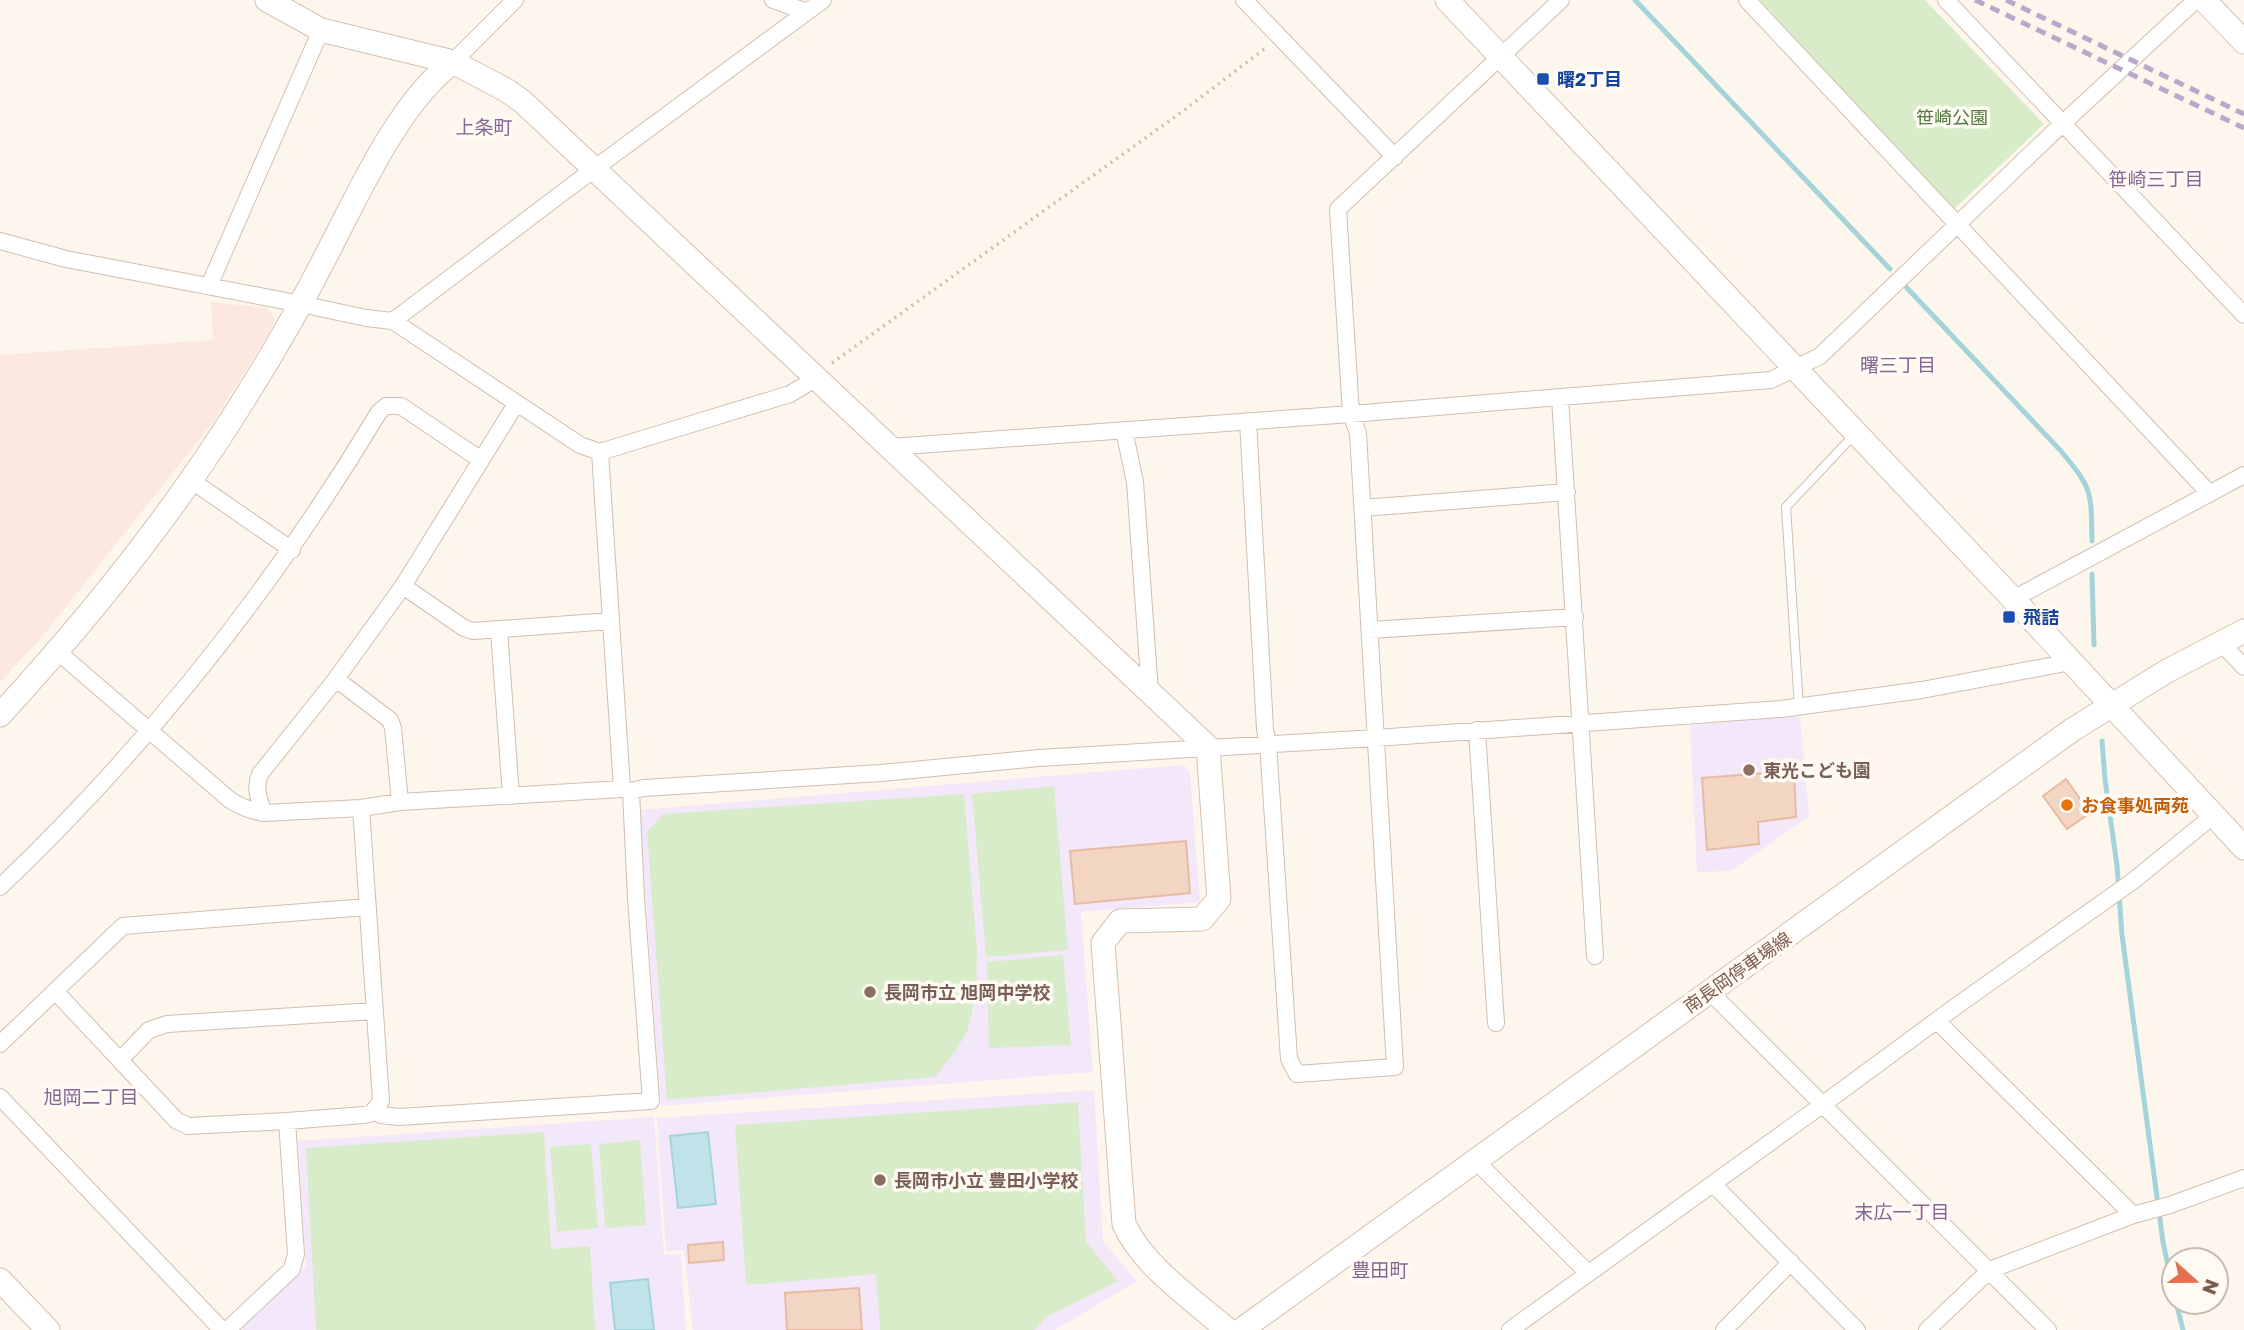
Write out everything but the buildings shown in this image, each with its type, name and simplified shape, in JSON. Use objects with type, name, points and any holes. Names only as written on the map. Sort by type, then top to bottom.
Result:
[{"type":"street","points":[[267,0],[321,30],[453,62],[523,102],[1208,747],[1219,899],[1202,919],[1120,921],[1103,943],[1125,1224],[1132,1241],[1144,1256],[1228,1330]]},
{"type":"street","points":[[0,715],[58,652],[192,481],[301,304],[354,202],[414,101],[438,73],[453,62],[515,0]]},
{"type":"street","points":[[773,0],[807,12]]},
{"type":"street","points":[[393,321],[823,0]]},
{"type":"street","points":[[1244,0],[1395,157]]},
{"type":"street","points":[[1447,0],[2013,599],[2244,848]]},
{"type":"street","points":[[1248,421],[1265,729],[1289,1059],[1297,1074],[1395,1067],[1363,508],[1358,433],[1351,414],[1338,209],[1561,0]]},
{"type":"street","points":[[1747,0],[2210,494]]},
{"type":"street","points":[[1946,0],[2244,315]]},
{"type":"street","points":[[890,447],[1771,380],[1820,356],[1956,224],[2196,0]]},
{"type":"street","points":[[2204,0],[2244,42]]},
{"type":"street","points":[[209,286],[321,30]]},
{"type":"street","points":[[0,241],[66,259],[393,321],[580,445],[600,452],[790,394],[815,379]]},
{"type":"street","points":[[1560,398],[1595,956]]},
{"type":"street","points":[[264,813],[257,791],[260,774],[336,680],[403,586],[516,404]]},
{"type":"street","points":[[0,887],[46,844],[150,731],[235,627],[292,550],[386,406],[401,406],[481,460]]},
{"type":"street","points":[[1124,430],[1135,482],[1150,692]]},
{"type":"street","points":[[375,1111],[381,1115],[399,1117],[651,1101],[611,621],[600,452]]},
{"type":"street","points":[[2013,599],[2244,475]]},
{"type":"street","points":[[192,481],[292,550]]},
{"type":"street","points":[[1363,508],[1567,492]]},
{"type":"street","points":[[403,586],[464,628],[473,631],[611,621]]},
{"type":"street","points":[[1370,630],[1575,617]]},
{"type":"street","points":[[499,630],[511,796]]},
{"type":"street","name":"南長岡停車場線","points":[[1241,1330],[2072,730],[2167,671],[2244,631]]},
{"type":"street","points":[[2220,642],[2244,667]]},
{"type":"street","points":[[58,652],[230,800],[253,812],[264,813],[361,808],[400,802],[881,773],[1039,758],[1376,738],[1799,707],[1922,690],[2071,663]]},
{"type":"street","points":[[336,680],[390,720],[400,802]]},
{"type":"street","points":[[1477,730],[1496,1023]]},
{"type":"street","points":[[55,991],[181,1124],[188,1126],[287,1121],[364,1115],[375,1111],[381,1101],[361,808]]},
{"type":"street","points":[[1510,1330],[2133,881],[2214,815]]},
{"type":"street","points":[[0,1044],[124,926],[367,907]]},
{"type":"street","points":[[1710,992],[2048,1330]]},
{"type":"street","points":[[120,1060],[149,1030],[167,1024],[375,1011]]},
{"type":"street","points":[[1937,1021],[2139,1213]]},
{"type":"street","points":[[0,1097],[222,1330]]},
{"type":"street","points":[[227,1330],[292,1269],[296,1254],[287,1121]]},
{"type":"street","points":[[1476,1161],[1588,1273]]},
{"type":"street","points":[[1927,1330],[1990,1270],[2139,1213],[2170,1205],[2244,1178]]},
{"type":"street","points":[[1713,1184],[1857,1330]]},
{"type":"street","points":[[1724,1330],[1791,1262]]},
{"type":"street","points":[[0,1280],[48,1330]]},
{"type":"lane","points":[[1799,707],[1786,507],[1856,433]]},
{"type":"path","points":[[815,379],[831,364],[1171,119],[1279,37]]},
{"type":"shaded area","points":[[211,302],[267,308],[275,319],[214,421],[42,637],[0,682],[0,355],[213,340]]},
{"type":"shaded area","name":"東光こども園","points":[[1800,716],[1809,816],[1731,871],[1697,872],[1690,725]]},
{"type":"shaded area","name":"長岡市立 旭岡中学校","points":[[1184,765],[1190,773],[1200,902],[1081,912],[1093,1072],[661,1106],[639,810]]},
{"type":"shaded area","name":"長岡市小立 豊田小学校","points":[[1094,1090],[1103,1241],[1137,1281],[1055,1330],[693,1330],[684,1250],[666,1251],[657,1118]]},
{"type":"shaded area","points":[[654,1117],[664,1255],[681,1254],[686,1330],[240,1330],[306,1266],[298,1141]]},
{"type":"green space","name":"笹崎公園","points":[[1760,0],[1925,0],[2044,124],[1953,210]]},
{"type":"green space","points":[[1054,786],[1068,950],[986,957],[972,794]]},
{"type":"green space","name":"長岡市立 旭岡中学校","points":[[964,794],[977,951],[976,994],[967,1032],[935,1077],[667,1100],[647,832],[663,814]]},
{"type":"green space","points":[[1063,955],[1071,1045],[989,1048],[987,962]]},
{"type":"green space","name":"長岡市小立 豊田小学校","points":[[1078,1102],[1086,1242],[1118,1281],[1047,1317],[1034,1330],[880,1330],[876,1274],[746,1285],[735,1125]]},
{"type":"green space","points":[[544,1132],[551,1249],[590,1246],[595,1330],[316,1330],[306,1148]]},
{"type":"green space","points":[[640,1140],[646,1225],[605,1228],[599,1144]]},
{"type":"green space","points":[[591,1144],[598,1228],[557,1232],[550,1147]]},
{"type":"water","points":[[708,1132],[716,1204],[678,1208],[670,1136]]},
{"type":"water","points":[[648,1279],[654,1330],[615,1330],[610,1283]]},
{"type":"waterway","points":[[1635,0],[1890,269]]},
{"type":"waterway","points":[[1907,288],[2060,450],[2079,474],[2090,501],[2092,541]]},
{"type":"waterway","points":[[2092,574],[2094,645]]},
{"type":"waterway","points":[[2102,741],[2117,866],[2122,935],[2164,1246]]},
{"type":"waterway","points":[[2180,1316],[2183,1330]]},
{"type":"railway","points":[[1975,0],[2244,128]]},
{"type":"railway","points":[[2006,0],[2244,114]]},
{"type":"place","name":"曙2丁目","points":[[1543,79]]},
{"type":"place","name":"飛詰","points":[[2009,617]]},
{"type":"place","name":"東光こども園","points":[[1749,770]]},
{"type":"place","name":"お食事処両苑","points":[[2067,805]]},
{"type":"place","name":"長岡市立 旭岡中学校","points":[[870,992]]},
{"type":"place","name":"長岡市小立 豊田小学校","points":[[880,1180]]},
{"type":"district","name":"上条町","points":[[484,126]]},
{"type":"district","name":"笹崎三丁目","points":[[2156,178]]},
{"type":"district","name":"曙三丁目","points":[[1898,364]]},
{"type":"district","name":"旭岡二丁目","points":[[91,1096]]},
{"type":"district","name":"末広一丁目","points":[[1902,1211]]},
{"type":"district","name":"豊田町","points":[[1380,1269]]}]
